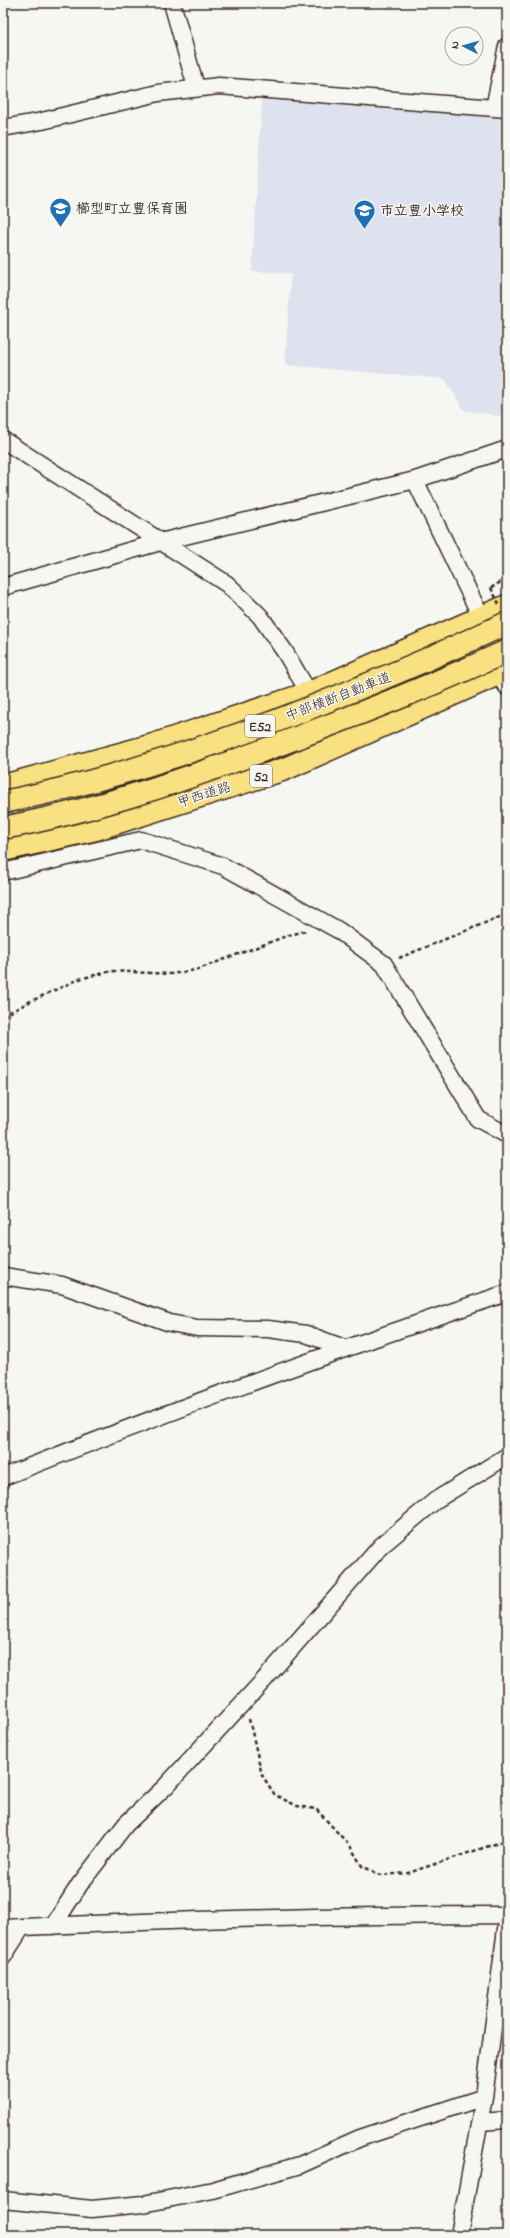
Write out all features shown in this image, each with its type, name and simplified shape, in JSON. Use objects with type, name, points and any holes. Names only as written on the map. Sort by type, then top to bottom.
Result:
[{"type":"highway","points":[[3,786],[153,745],[309,693],[482,619],[506,614]]},
{"type":"highway","name":"中部横断自動車道","points":[[3,802],[112,776],[216,743],[384,679],[506,614]]},
{"type":"highway","name":"中部横断自動車道","points":[[3,828],[118,800],[220,767],[393,702],[507,650]]},
{"type":"highway","name":"甲西道路","points":[[3,850],[96,828],[285,769],[504,677]]},
{"type":"street","points":[[172,3],[196,87]]},
{"type":"street","points":[[3,128],[42,121],[158,93],[196,87],[219,86],[501,109],[507,46]]},
{"type":"street","points":[[3,440],[160,542],[228,584],[260,616],[285,652],[309,693]]},
{"type":"street","points":[[3,587],[160,542],[415,480],[507,449]]},
{"type":"street","points":[[415,480],[482,619],[504,677]]},
{"type":"street","points":[[3,872],[141,840],[223,866],[329,925],[384,964],[478,1119],[507,1135]]},
{"type":"street","points":[[3,1276],[62,1285],[170,1323],[197,1328],[268,1329],[306,1334],[344,1348]]},
{"type":"street","points":[[3,1477],[143,1421],[344,1348],[507,1293]]},
{"type":"street","points":[[53,1926],[80,1884],[126,1824],[165,1787],[245,1701],[381,1546],[436,1500],[507,1456]]},
{"type":"street","points":[[3,1928],[392,1915],[507,1915]]},
{"type":"street","points":[[459,2235],[484,2097],[507,1921]]},
{"type":"street","points":[[3,1957],[22,1928]]},
{"type":"street","points":[[3,2200],[92,2209],[143,2204],[206,2191],[300,2165],[360,2138],[484,2097]]},
{"type":"street","points":[[480,2122],[507,2120]]},
{"type":"path","points":[[506,614],[491,588],[507,578]]},
{"type":"path","points":[[384,964],[507,914]]},
{"type":"path","points":[[3,1016],[29,1002],[79,979],[112,971],[171,974],[196,970],[289,935],[329,925]]},
{"type":"path","points":[[245,1701],[262,1775],[275,1795],[297,1806],[316,1810],[350,1846],[362,1866],[381,1875],[408,1873],[507,1840]]},
{"type":"shaded area","points":[[262,96],[507,117],[507,417],[464,410],[445,379],[285,365],[291,274],[252,271]]},
{"type":"place","name":"櫛型町立豊保育園","points":[[60,228]]},
{"type":"place","name":"市立豊小学校","points":[[365,230]]}]
